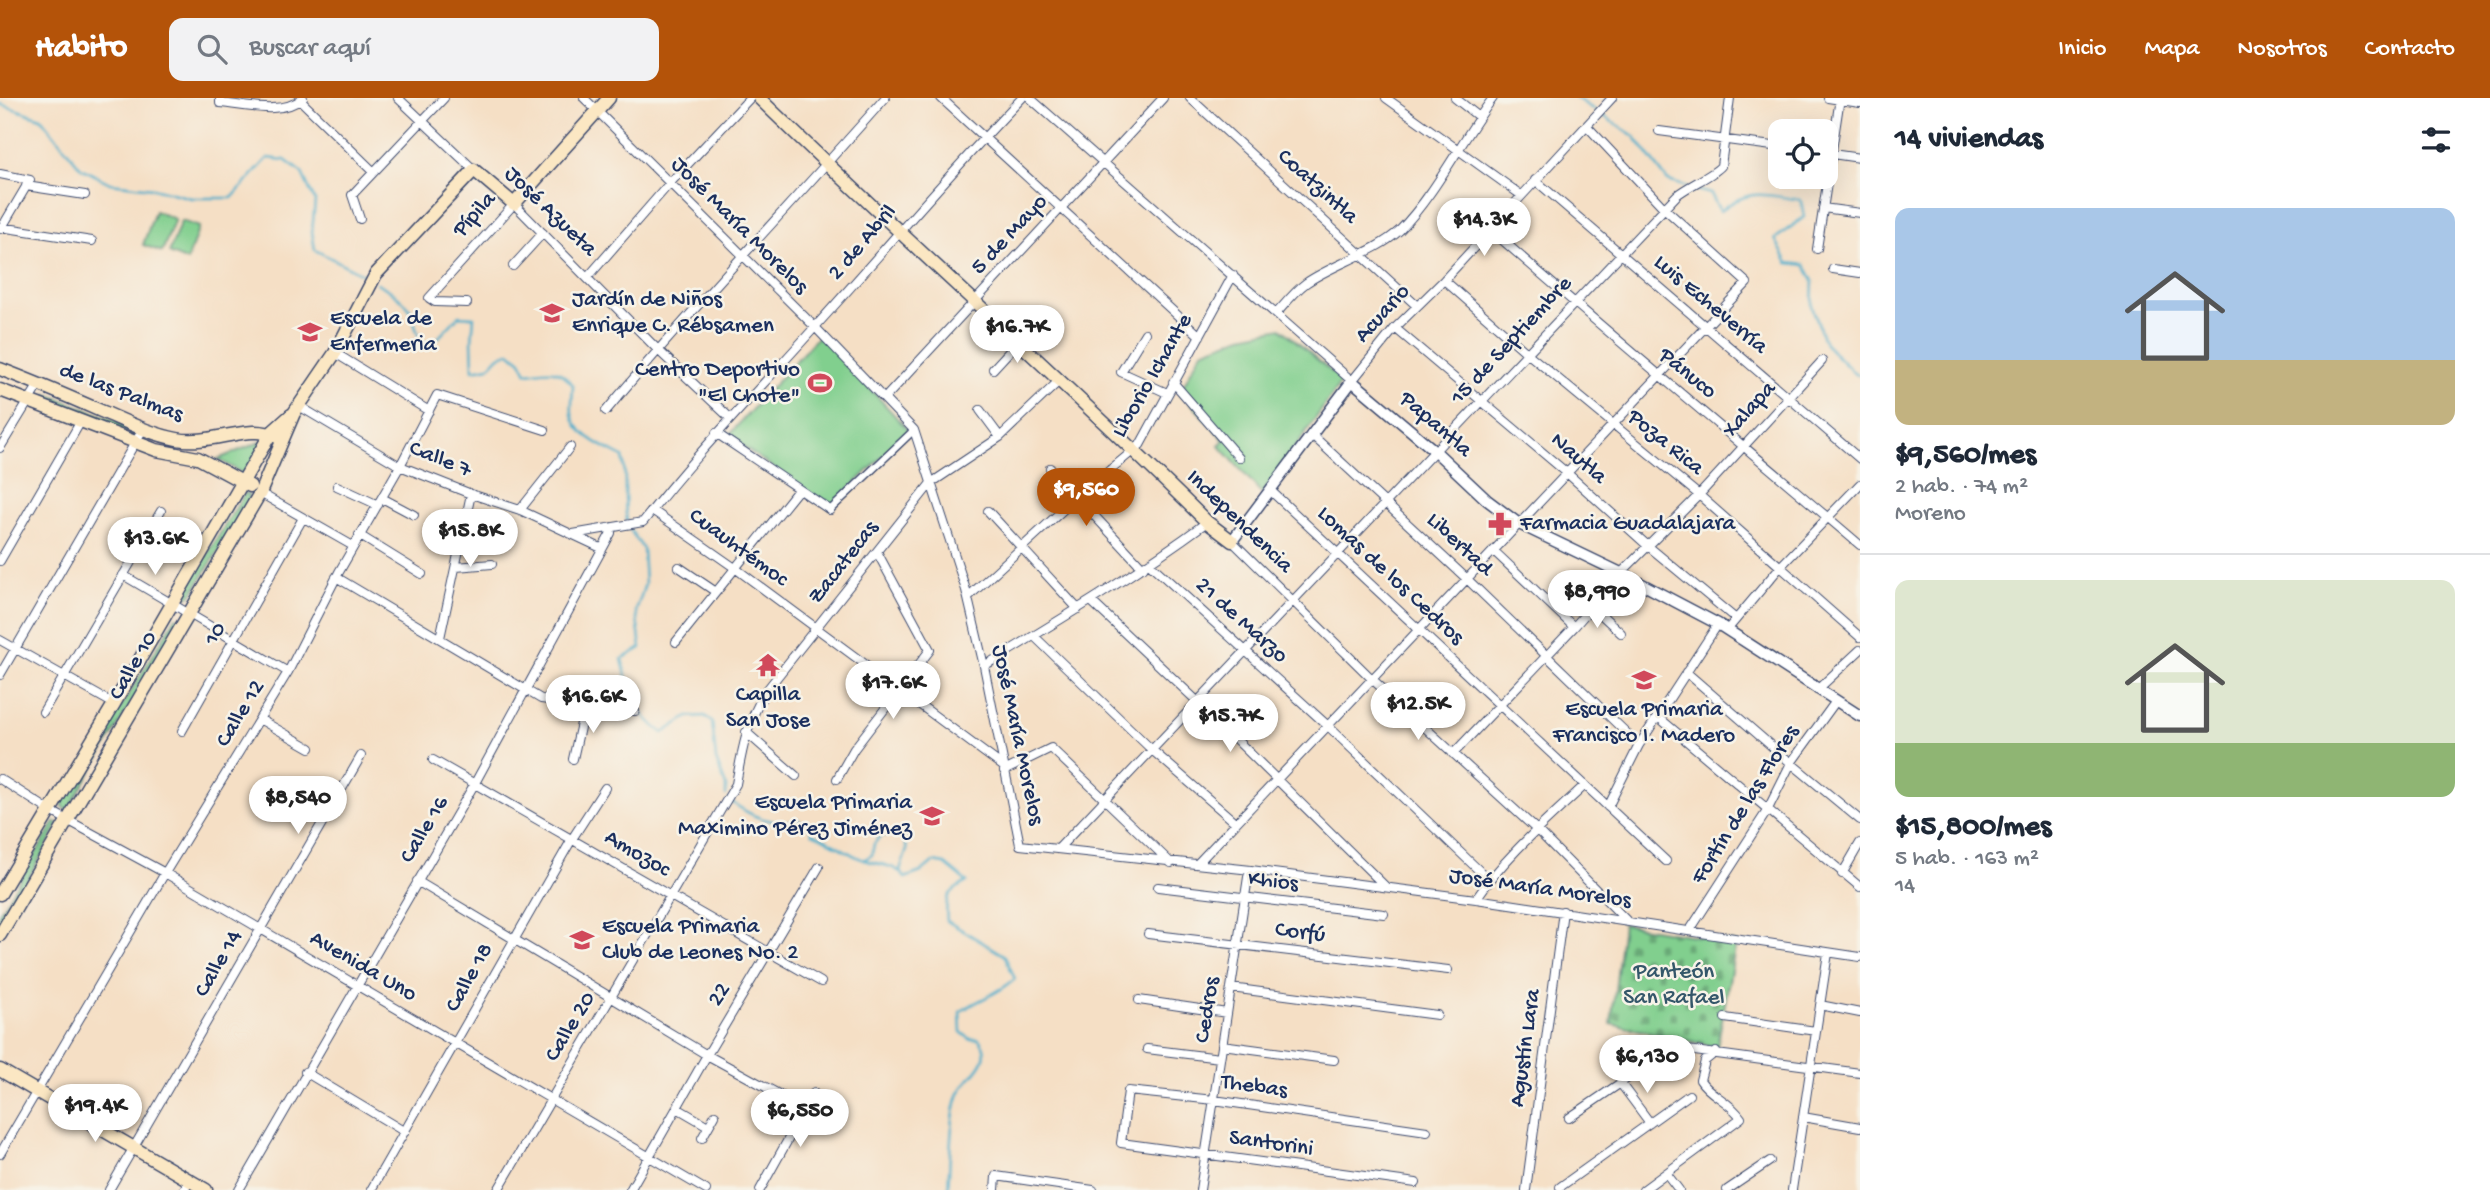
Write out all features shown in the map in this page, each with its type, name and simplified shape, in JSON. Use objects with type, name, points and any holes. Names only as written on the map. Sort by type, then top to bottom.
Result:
[{"type":"main road","name":"Pípila","points":[[514,204],[609,98]]},
{"type":"main road","name":"Independencia","points":[[759,98],[899,232],[1019,341],[1207,522],[1232,541]]},
{"type":"main road","name":"José Azueta","points":[[474,170],[514,204]]},
{"type":"main road","name":"Calle 10","points":[[0,935],[260,493],[297,409],[335,353],[376,274],[474,170]]},
{"type":"main road","name":"de las Palmas","points":[[0,369],[143,429],[176,439],[198,442],[255,431],[271,433]]},
{"type":"main road","name":"de las Palmas","points":[[0,390],[170,454],[198,458],[260,493]]},
{"type":"main road","name":"Calle 10","points":[[0,894],[271,433],[297,409]]},
{"type":"main road","points":[[271,433],[283,440]]},
{"type":"main road","points":[[0,1070],[134,1148],[187,1185],[206,1190]]},
{"type":"street","points":[[220,98],[220,103],[277,108],[291,107],[302,99],[373,171]]},
{"type":"street","name":"José Azueta","points":[[398,98],[474,170]]},
{"type":"street","points":[[360,219],[352,195],[444,98]]},
{"type":"street","name":"José María Morelos","points":[[584,98],[815,327],[914,430],[968,597],[1020,845],[1476,898],[1860,957]]},
{"type":"street","points":[[588,277],[669,184],[750,98]]},
{"type":"street","points":[[606,411],[657,349],[743,258],[885,98]]},
{"type":"street","points":[[942,98],[1200,336]]},
{"type":"street","name":"2 de Abril","points":[[652,510],[716,433],[1022,98]]},
{"type":"street","name":"Papantla","points":[[1030,98],[1435,451],[1487,500],[1519,524],[1621,573],[1723,627],[1860,716]]},
{"type":"street","name":"5 de Mayo","points":[[885,398],[1163,98]]},
{"type":"street","name":"Coatzintla","points":[[1190,98],[1417,306]]},
{"type":"street","points":[[1386,98],[1521,195]]},
{"type":"street","points":[[1455,98],[1479,117]]},
{"type":"street","points":[[1276,314],[1305,284],[1399,231],[1433,188],[1493,98]]},
{"type":"street","name":"Acuario","points":[[1232,541],[1311,434],[1395,328],[1444,280],[1612,98]]},
{"type":"street","points":[[1725,140],[1730,98]]},
{"type":"street","points":[[1828,98],[1860,103]]},
{"type":"street","points":[[1835,119],[1839,99]]},
{"type":"street","points":[[1197,864],[1747,284],[1664,208],[1587,125]]},
{"type":"street","points":[[1659,131],[1768,145]]},
{"type":"street","name":"15 de Septiembre","points":[[1058,849],[1676,195],[1692,183],[1718,170],[1725,140]]},
{"type":"street","points":[[1838,155],[1860,158]]},
{"type":"street","points":[[0,174],[85,195]]},
{"type":"street","name":"Luis Echeverría","points":[[1535,180],[1860,459]]},
{"type":"street","points":[[28,183],[1,228],[92,241]]},
{"type":"street","points":[[1817,249],[1825,189]]},
{"type":"street","name":"José Azueta","points":[[514,204],[657,349],[730,418]]},
{"type":"street","name":"Pípila","points":[[467,303],[435,302],[429,298],[514,204]]},
{"type":"street","points":[[1824,208],[1860,213]]},
{"type":"street","name":"Pánuco","points":[[1491,230],[1574,304],[1860,545]]},
{"type":"street","points":[[513,266],[543,233]]},
{"type":"street","points":[[1833,269],[1860,273]]},
{"type":"street","name":"Liborio Ichante","points":[[968,597],[1077,497],[1135,451],[1233,275]]},
{"type":"street","name":"Poza Rica","points":[[1444,280],[1612,425],[1699,495],[1860,636]]},
{"type":"street","name":"Nautla","points":[[1395,328],[1736,619]]},
{"type":"street","points":[[1145,333],[1121,373],[1167,393]]},
{"type":"street","points":[[993,369],[1019,341]]},
{"type":"street","points":[[335,353],[429,411]]},
{"type":"street","name":"Xalapa","points":[[1453,754],[1822,361]]},
{"type":"street","name":"Zacatecas","points":[[721,813],[736,784],[746,732],[765,691],[931,483],[1000,437],[1060,380]]},
{"type":"street","points":[[1173,382],[1239,458]]},
{"type":"street","points":[[0,448],[40,384]]},
{"type":"street","name":"Calle 12","points":[[0,1154],[165,873],[261,720],[336,577],[437,395],[545,430]]},
{"type":"street","name":"Calle 7","points":[[297,409],[400,466],[520,510],[601,548]]},
{"type":"street","points":[[980,410],[1000,437]]},
{"type":"street","points":[[0,561],[81,421]]},
{"type":"street","points":[[0,675],[143,429]]},
{"type":"street","points":[[716,433],[830,510],[914,430]]},
{"type":"street","name":"Libertad","points":[[1311,434],[1547,654],[1639,745]]},
{"type":"street","points":[[520,510],[570,447]]},
{"type":"street","name":"21 de Marzo","points":[[1050,468],[1147,566],[1328,726],[1489,880]]},
{"type":"street","points":[[1608,807],[1639,745],[1686,672],[1723,627],[1736,619],[1780,567],[1860,484]]},
{"type":"street","points":[[337,486],[414,514]]},
{"type":"street","points":[[676,642],[798,490]]},
{"type":"street","name":"Lomas de los Cedros","points":[[1271,491],[1665,861]]},
{"type":"street","points":[[260,493],[353,546]]},
{"type":"street","points":[[440,638],[471,494]]},
{"type":"street","points":[[573,534],[643,522],[652,510]]},
{"type":"street","name":"Cuauhtémoc","points":[[652,510],[735,568],[1004,769]]},
{"type":"street","points":[[43,712],[161,511]]},
{"type":"street","points":[[988,511],[1079,609]]},
{"type":"street","name":"10","points":[[182,732],[303,518]]},
{"type":"street","points":[[984,666],[1092,602],[1207,522]]},
{"type":"street","name":"Calle 16","points":[[239,1190],[475,783],[612,529]]},
{"type":"street","points":[[359,535],[422,573]]},
{"type":"street","name":"Independencia","points":[[1232,541],[1372,679],[1536,830],[1626,920]]},
{"type":"street","points":[[1494,551],[1574,627]]},
{"type":"street","points":[[837,779],[854,749],[930,650],[877,552]]},
{"type":"street","points":[[456,567],[492,564]]},
{"type":"street","points":[[679,567],[716,592]]},
{"type":"street","points":[[123,575],[288,672]]},
{"type":"street","points":[[336,577],[541,699],[635,711]]},
{"type":"street","points":[[1092,602],[1387,888]]},
{"type":"street","points":[[1591,606],[1621,633]]},
{"type":"street","points":[[1034,636],[1152,750],[1236,823]]},
{"type":"street","points":[[0,640],[114,704]]},
{"type":"street","points":[[1817,690],[1860,650]]},
{"type":"street","points":[[1686,672],[1860,820]]},
{"type":"street","name":"Fortín de las Flores","points":[[1690,930],[1767,811],[1791,764],[1836,701]]},
{"type":"street","points":[[573,759],[585,705]]},
{"type":"street","points":[[1657,716],[1860,887]]},
{"type":"street","points":[[261,720],[310,748]]},
{"type":"street","points":[[746,732],[796,776]]},
{"type":"street","points":[[1004,769],[1051,748],[1171,863]]},
{"type":"street","name":"Calle 14","points":[[109,1190],[361,756]]},
{"type":"street","name":"Amozoc","points":[[433,760],[821,982]]},
{"type":"street","name":"Avenida Uno","points":[[0,779],[49,810],[165,873],[706,1190]]},
{"type":"street","points":[[1476,898],[1489,880],[1536,830],[1585,785]]},
{"type":"street","name":"Calle 18","points":[[371,1190],[572,839],[605,788]]},
{"type":"street","name":"Calle 20","points":[[498,1190],[721,813]]},
{"type":"street","points":[[1842,874],[1860,843]]},
{"type":"street","name":"22","points":[[630,1190],[819,867]]},
{"type":"street","name":"Cedros","points":[[1200,1190],[1248,877]]},
{"type":"street","points":[[417,881],[707,1055],[806,1109]]},
{"type":"street","name":"Khios","points":[[1158,887],[1384,914]]},
{"type":"street","name":"Agustín Lara","points":[[1527,1190],[1563,911]]},
{"type":"street","name":"Corfú","points":[[1148,934],[1448,970]]},
{"type":"street","points":[[1792,1190],[1828,953]]},
{"type":"street","points":[[1231,988],[1437,1015]]},
{"type":"street","points":[[1139,1000],[1227,1013]]},
{"type":"street","points":[[1820,1005],[1860,1013]]},
{"type":"street","points":[[1726,1018],[1816,1031]]},
{"type":"street","points":[[1222,1045],[1334,1060]]},
{"type":"street","points":[[1569,1118],[1672,1048],[1860,1073]]},
{"type":"street","points":[[1147,1049],[1220,1058]]},
{"type":"street","points":[[1643,1190],[1741,1118],[1732,1105],[1706,1089],[1700,1080],[1704,1062],[1716,1052]]},
{"type":"street","points":[[305,1072],[405,1132]]},
{"type":"street","points":[[1621,1084],[1650,1123]]},
{"type":"street","name":"Thebas","points":[[1121,1143],[1128,1091],[1214,1100],[1427,1130]]},
{"type":"street","points":[[760,1190],[814,1093]]},
{"type":"street","points":[[1559,1187],[1689,1096]]},
{"type":"street","points":[[677,1108],[708,1126]]},
{"type":"street","points":[[702,1138],[715,1115]]},
{"type":"street","points":[[1803,1117],[1860,1127]]},
{"type":"street","name":"Santorini","points":[[1121,1143],[1416,1183]]},
{"type":"street","points":[[1727,1190],[1770,1161]]},
{"type":"street","points":[[1666,1173],[1679,1190]]},
{"type":"street","points":[[995,1190],[996,1176],[1093,1190]]},
{"type":"green space","points":[[155,211],[175,219],[162,252],[143,245]]},
{"type":"green space","points":[[181,221],[199,227],[187,261],[169,253]]},
{"type":"green space","points":[[1281,328],[1342,381],[1262,494],[1219,445],[1224,440],[1180,391],[1202,351],[1242,336]]},
{"type":"green space","name":"Centro Deportivo \"El Chote\"","points":[[820,334],[909,431],[830,508],[728,436]]},
{"type":"green space","points":[[47,394],[137,429],[136,436],[47,400]]},
{"type":"green space","points":[[265,440],[247,476],[218,459]]},
{"type":"green space","points":[[245,493],[250,500],[191,595],[187,597],[184,592]]},
{"type":"green space","points":[[176,617],[181,620],[68,810],[64,809],[62,803]]},
{"type":"green space","points":[[55,822],[59,824],[0,928],[0,912]]},
{"type":"green space","name":"Panteón San Rafael","points":[[1623,924],[1736,943],[1717,1047],[1611,1024]]},
{"type":"waterway","points":[[1576,98],[1634,136],[1668,181],[1687,187]]},
{"type":"waterway","points":[[0,104],[41,118],[81,168],[110,183],[153,188],[191,198],[232,198],[268,158],[285,160],[302,173],[315,201],[312,232],[315,250],[368,277]]},
{"type":"waterway","points":[[1693,189],[1711,194],[1720,211],[1730,203],[1749,196],[1768,195],[1801,200],[1804,217],[1775,239],[1788,263],[1805,265],[1813,281],[1812,306],[1825,344],[1855,374],[1860,375]]},
{"type":"waterway","points":[[377,283],[405,303],[423,344],[438,338],[459,316],[474,317],[473,370],[489,367],[498,357],[510,352],[521,361],[527,373],[553,371],[568,379],[573,385],[574,422],[592,440],[623,457],[627,521]]},
{"type":"waterway","points":[[629,528],[643,549],[645,584],[636,611],[641,648],[622,659],[631,692],[645,717],[663,733],[688,717],[705,716],[712,722],[716,760],[726,786],[726,795]]},
{"type":"waterway","points":[[729,800],[745,811],[770,821],[797,819],[811,829],[812,833],[864,860],[892,867],[905,878],[921,872],[933,862],[945,864],[967,882],[948,897],[947,921],[1005,956],[1015,979],[960,1012],[961,1032],[970,1039],[979,1039],[985,1055],[978,1069],[961,1089],[955,1106],[948,1190]]},
{"type":"waterway","points":[[863,860],[872,855],[874,844],[880,836],[895,834],[904,838],[907,850],[900,870]]},
{"type":"place","name":"Jardín de Niños Enrique C. Rébsamen","points":[[552,313]]},
{"type":"place","name":"Escuela de Enfermeria","points":[[310,332]]},
{"type":"place","name":"Centro Deportivo \"El Chote\"","points":[[820,383]]},
{"type":"place","name":"Farmacia Guadalajara","points":[[1500,524]]},
{"type":"place","name":"Capilla San Jose","points":[[768,665]]},
{"type":"place","name":"Escuela Primaria Francisco I. Madero","points":[[1644,680]]},
{"type":"place","name":"Escuela Primaria Maximino Pérez Jiménez","points":[[932,816]]},
{"type":"place","name":"Escuela Primaria Club de Leones No. 2","points":[[582,940]]}]
